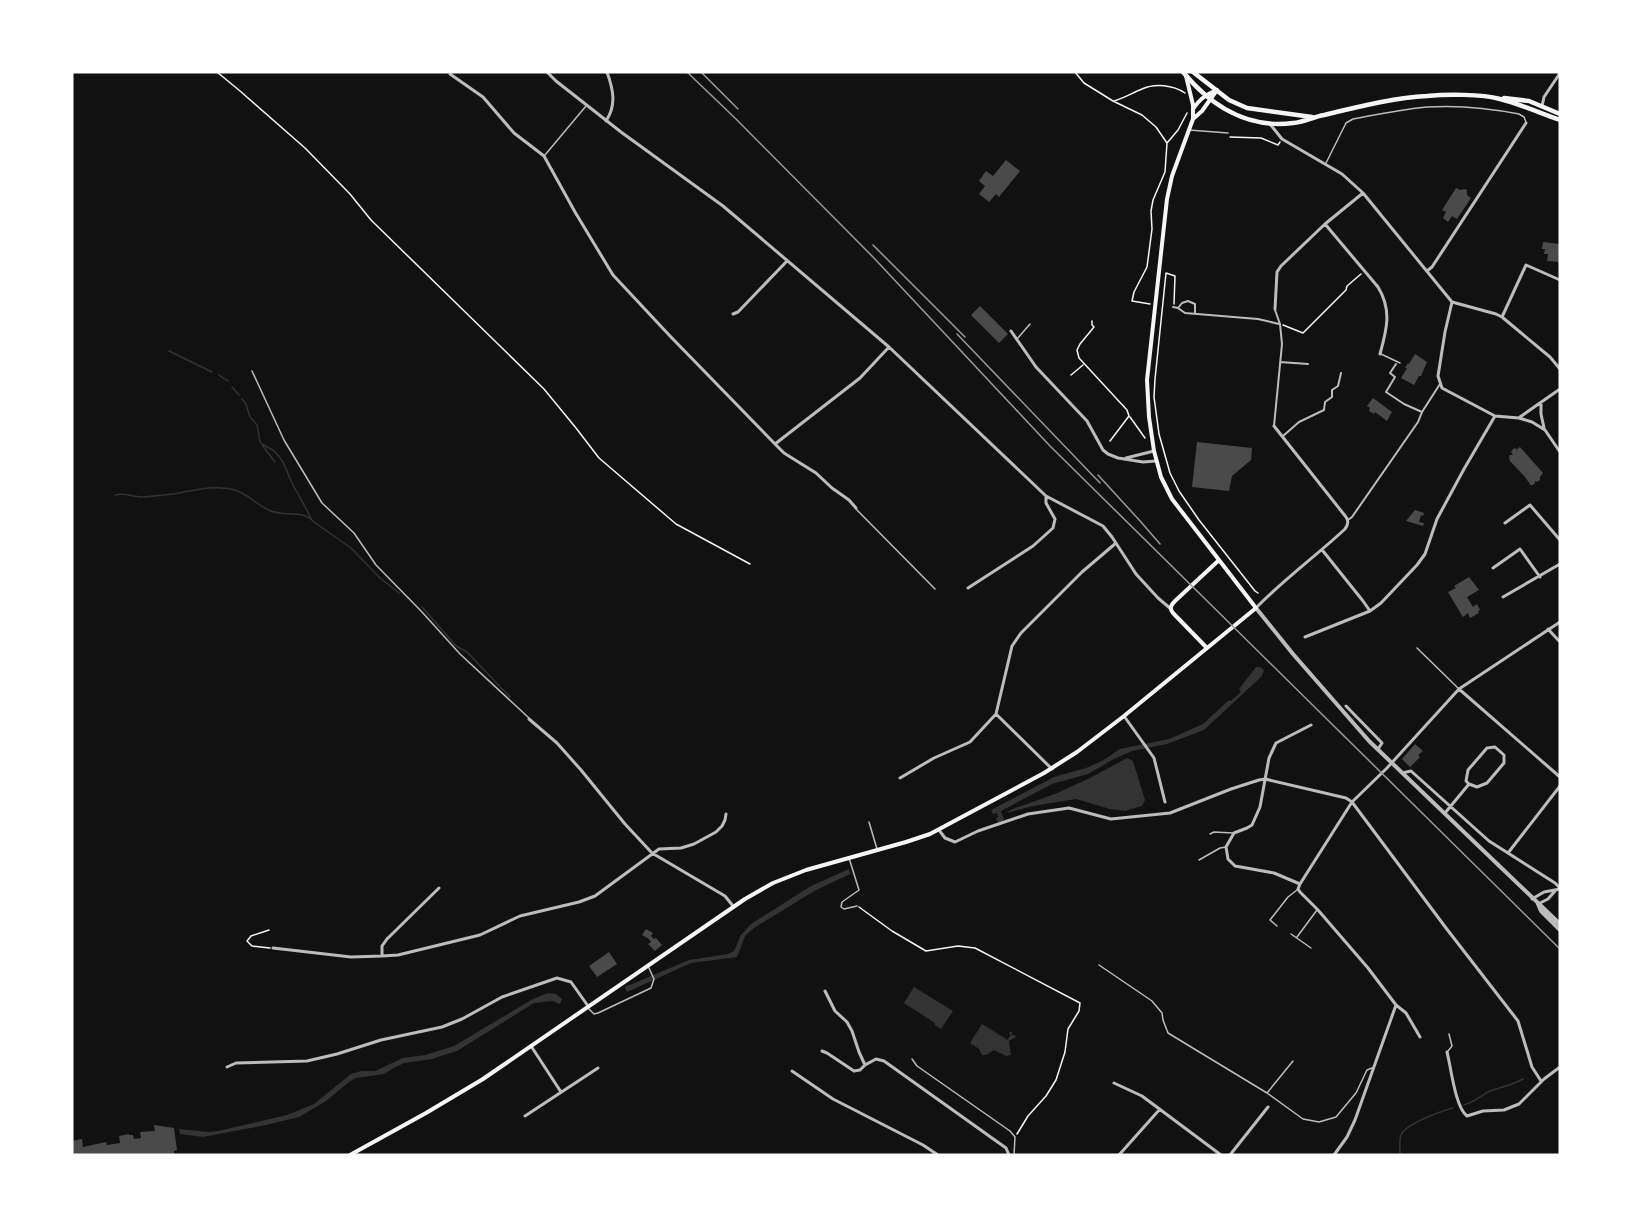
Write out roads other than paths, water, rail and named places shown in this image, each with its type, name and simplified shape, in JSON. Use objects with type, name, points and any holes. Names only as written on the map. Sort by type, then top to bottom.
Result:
[{"type":"main road","points":[[1193,72],[1229,100],[1247,108],[1312,117]]},
{"type":"main road","points":[[1184,74],[1205,95],[1234,115],[1257,123],[1294,123],[1379,102],[1453,95],[1529,101],[1560,114]]},
{"type":"main road","points":[[1184,74],[1193,118]]},
{"type":"main road","points":[[1191,109],[1205,95],[1217,90]]},
{"type":"main road","points":[[350,1155],[452,1098],[733,906],[766,887],[790,876],[939,830],[1052,769],[1124,716],[1256,608],[1172,499],[1156,461],[1149,417],[1147,380],[1167,199],[1172,176],[1193,118],[1202,111],[1217,90]]},
{"type":"main road","points":[[1499,98],[1560,120]]},
{"type":"main road","points":[[1270,124],[1271,113]]},
{"type":"main road","points":[[1207,648],[1171,609],[1172,604],[1218,561]]},
{"type":"street","points":[[547,72],[606,121],[723,206],[889,346],[1046,496],[1103,526],[1136,574],[1171,609]]},
{"type":"street","points":[[606,121],[613,106],[611,83],[607,72]]},
{"type":"street","points":[[1542,106],[1544,97],[1560,73]]},
{"type":"street","points":[[450,74],[483,97],[514,133],[544,156],[613,275],[670,336],[784,453],[816,473],[856,508]]},
{"type":"street","points":[[1427,271],[1432,267],[1526,123]]},
{"type":"street","points":[[1270,124],[1282,139],[1342,174],[1363,193],[1452,302],[1502,317],[1550,357],[1560,369]]},
{"type":"street","points":[[1348,520],[1274,426],[1282,344],[1280,324],[1275,309],[1277,272],[1284,262],[1363,193]]},
{"type":"street","points":[[1324,225],[1384,297],[1387,326],[1380,354]]},
{"type":"street","points":[[733,314],[738,312],[787,261]]},
{"type":"street","points":[[1502,317],[1526,265],[1560,280]]},
{"type":"street","points":[[1178,308],[1182,303],[1188,301],[1195,304],[1195,313]]},
{"type":"street","points":[[1452,302],[1439,367],[1440,384],[1444,389],[1495,416],[1519,418],[1532,422],[1545,430]]},
{"type":"street","points":[[1173,307],[1185,313],[1258,319],[1280,324]]},
{"type":"street","points":[[1011,331],[1036,367],[1087,422],[1103,450],[1111,457],[1143,462],[1156,461]]},
{"type":"street","points":[[775,444],[860,378],[889,346]]},
{"type":"street","points":[[1280,362],[1308,364]]},
{"type":"street","points":[[1396,364],[1390,373],[1395,377],[1386,392],[1422,412]]},
{"type":"street","points":[[1283,436],[1299,422],[1324,410],[1325,402],[1332,397],[1332,390],[1338,386],[1341,373]]},
{"type":"street","points":[[1440,384],[1418,422],[1348,520],[1345,529],[1256,608],[1359,730],[1560,924]]},
{"type":"street","points":[[1519,418],[1560,389]]},
{"type":"street","points":[[1541,404],[1545,430],[1560,452]]},
{"type":"street","points":[[1305,637],[1370,611],[1381,603],[1425,554],[1437,519],[1495,416]]},
{"type":"street","points":[[1125,458],[1154,451]]},
{"type":"street","points":[[968,588],[1033,546],[1053,528],[1055,519],[1046,503],[1046,496]]},
{"type":"street","points":[[1505,523],[1530,505],[1560,540]]},
{"type":"street","points":[[900,778],[934,758],[970,742],[996,714],[1012,646],[1021,633],[1082,572],[1116,543]]},
{"type":"street","points":[[1493,568],[1520,549],[1540,577]]},
{"type":"street","points":[[1322,550],[1370,611]]},
{"type":"street","points":[[1503,597],[1560,564]]},
{"type":"street","points":[[1420,1037],[1406,1013],[1396,1005],[1368,968],[1300,892],[1300,884],[1352,802],[1387,768],[1459,689],[1560,622]]},
{"type":"street","points":[[1548,629],[1560,642]]},
{"type":"street","points":[[1459,689],[1560,777]]},
{"type":"street","points":[[1346,706],[1382,743],[1378,749]]},
{"type":"street","points":[[996,714],[1052,769]]},
{"type":"street","points":[[1124,716],[1154,758],[1165,801]]},
{"type":"street","points":[[529,719],[544,730],[563,750],[652,853],[724,896],[733,906]]},
{"type":"street","points":[[1300,884],[1274,873],[1235,866],[1228,859],[1226,847],[1234,833],[1252,825],[1260,807],[1269,758],[1276,742],[1311,725]]},
{"type":"street","points":[[1495,747],[1504,755],[1504,763],[1487,783],[1477,787],[1469,784],[1466,781],[1468,770],[1487,748],[1495,747]]},
{"type":"street","points":[[1402,773],[1411,771],[1489,841],[1556,883],[1559,889]]},
{"type":"street","points":[[939,830],[945,838],[955,842],[978,831],[1028,814],[1069,808],[1111,819],[1170,813],[1231,789],[1265,779],[1346,798],[1352,802],[1518,1021],[1532,1067],[1541,1081]]},
{"type":"street","points":[[1445,813],[1469,784]]},
{"type":"street","points":[[1508,853],[1560,786]]},
{"type":"street","points":[[273,948],[351,957],[398,955],[480,935],[520,916],[595,896],[658,849],[681,848],[705,838],[722,826],[726,814]]},
{"type":"street","points":[[382,956],[382,946],[387,939],[439,888]]},
{"type":"street","points":[[1533,898],[1544,892],[1559,889]]},
{"type":"street","points":[[1538,904],[1559,889]]},
{"type":"street","points":[[1538,904],[1540,911],[1560,930]]},
{"type":"street","points":[[227,1067],[236,1063],[307,1061],[381,1040],[442,1027],[462,1019],[502,996],[557,978],[572,982],[588,1006]]},
{"type":"street","points":[[825,991],[835,1011],[847,1022],[852,1031],[865,1065]]},
{"type":"street","points":[[1334,1155],[1355,1120],[1396,1005]]},
{"type":"street","points":[[531,1046],[561,1092]]},
{"type":"street","points":[[822,1051],[854,1071],[860,1070],[876,1059],[884,1061],[1006,1148],[1008,1155]]},
{"type":"street","points":[[1447,1052],[1459,1104],[1467,1116],[1483,1111],[1504,1110],[1519,1104],[1541,1081],[1560,1067]]},
{"type":"street","points":[[525,1116],[598,1068]]},
{"type":"street","points":[[792,1071],[833,1099],[938,1155]]},
{"type":"street","points":[[1114,1083],[1142,1096],[1221,1155]]},
{"type":"street","points":[[1230,1155],[1268,1107]]},
{"type":"street","points":[[1119,1155],[1160,1109]]},
{"type":"street","points":[[1337,1151],[1342,1155]]},
{"type":"lane","points":[[544,156],[587,105]]},
{"type":"lane","points":[[1326,164],[1346,123],[1353,118],[1426,107],[1452,106],[1520,114],[1526,123]]},
{"type":"lane","points":[[1188,130],[1228,133]]},
{"type":"lane","points":[[1017,339],[1030,324]]},
{"type":"lane","points":[[1380,354],[1400,363]]},
{"type":"lane","points":[[252,371],[284,440],[322,502],[354,533],[376,565],[460,654],[529,719]]},
{"type":"lane","points":[[856,508],[935,589]]},
{"type":"lane","points":[[1417,648],[1459,689]]},
{"type":"lane","points":[[869,822],[877,850]]},
{"type":"lane","points":[[1210,834],[1214,832],[1234,833]]},
{"type":"lane","points":[[1199,860],[1226,847]]},
{"type":"lane","points":[[848,858],[859,890],[842,902],[841,907],[844,909],[857,906]]},
{"type":"lane","points":[[1277,926],[1270,920],[1288,897],[1299,889]]},
{"type":"lane","points":[[1297,937],[1318,910]]},
{"type":"lane","points":[[1291,934],[1311,948]]},
{"type":"lane","points":[[1099,964],[1152,1001],[1158,1007],[1168,1033],[1267,1093],[1303,1119],[1319,1122],[1336,1117],[1356,1093],[1367,1070],[1373,1068]]},
{"type":"lane","points":[[588,1006],[594,1014],[601,1012],[651,988],[654,980],[647,965]]},
{"type":"lane","points":[[1447,1052],[1452,1046],[1449,1034]]},
{"type":"lane","points":[[912,1059],[917,1066],[1015,1137],[1014,1155]]},
{"type":"lane","points":[[1267,1093],[1293,1061]]},
{"type":"waterway","points":[[169,351],[212,372]]},
{"type":"waterway","points":[[219,375],[228,381]]},
{"type":"waterway","points":[[232,387],[239,395]]},
{"type":"waterway","points":[[242,399],[250,417],[257,425],[260,442],[282,460],[311,519]]},
{"type":"waterway","points":[[262,445],[275,462]]},
{"type":"waterway","points":[[115,495],[147,497],[215,488],[235,490],[271,511],[299,514],[309,518],[351,548],[380,578],[399,593]]},
{"type":"waterway","points":[[422,607],[456,646],[467,652],[510,697]]},
{"type":"waterway","points":[[1464,1105],[1490,1091],[1523,1079]]},
{"type":"waterway","points":[[1400,1155],[1400,1137],[1404,1131],[1424,1118],[1453,1108]]},
{"type":"railway","points":[[687,72],[873,257],[1050,446],[1560,949]]},
{"type":"railway","points":[[701,72],[738,109]]},
{"type":"railway","points":[[873,245],[965,337]]},
{"type":"railway","points":[[957,334],[1100,483]]},
{"type":"railway","points":[[1098,475],[1160,544]]}]
